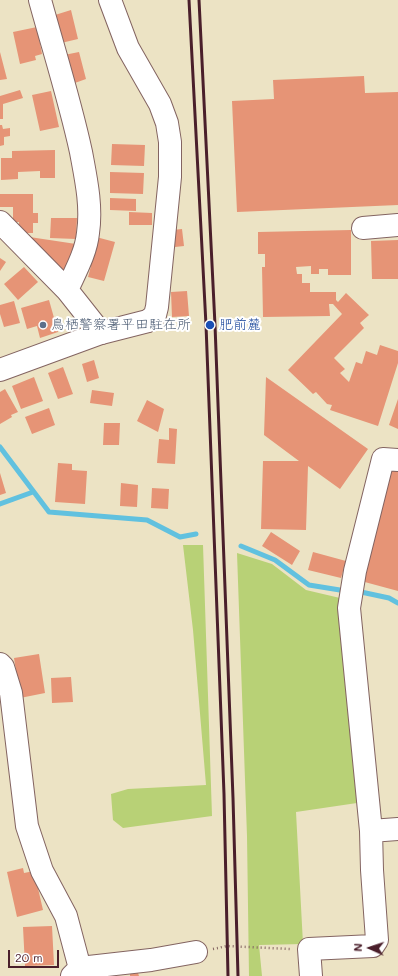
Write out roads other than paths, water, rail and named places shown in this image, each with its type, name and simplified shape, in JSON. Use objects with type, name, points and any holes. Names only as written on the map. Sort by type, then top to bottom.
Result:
[{"type":"street","points":[[40,0],[73,116],[83,164],[90,214],[88,235],[82,256],[67,290]]},
{"type":"street","points":[[0,370],[101,333],[148,321],[155,315],[170,177],[170,142],[167,123],[160,104],[128,48],[110,0]]},
{"type":"street","points":[[0,222],[67,290],[101,333]]},
{"type":"street","points":[[363,228],[398,225]]},
{"type":"street","points":[[311,976],[309,949],[373,946],[377,940],[371,831],[348,608],[355,571],[383,459],[398,460]]},
{"type":"street","points":[[0,664],[3,667],[11,693],[27,826],[42,871],[66,916],[78,973],[152,968],[196,952]]},
{"type":"street","points":[[371,831],[398,829]]},
{"type":"waterway","points":[[0,447],[49,512],[147,520],[180,537],[196,534]]},
{"type":"waterway","points":[[0,504],[33,492]]},
{"type":"waterway","points":[[241,546],[275,560],[309,585],[346,591]]},
{"type":"waterway","points":[[361,592],[389,598],[398,603]]},
{"type":"railway","points":[[189,0],[206,325],[224,794],[228,976]]},
{"type":"railway","points":[[199,0],[215,325],[233,798],[238,976]]},
{"type":"place","name":"鳥栖警察署平田駐在所","points":[[43,325]]},
{"type":"place","name":"肥前麓","points":[[210,325]]}]
